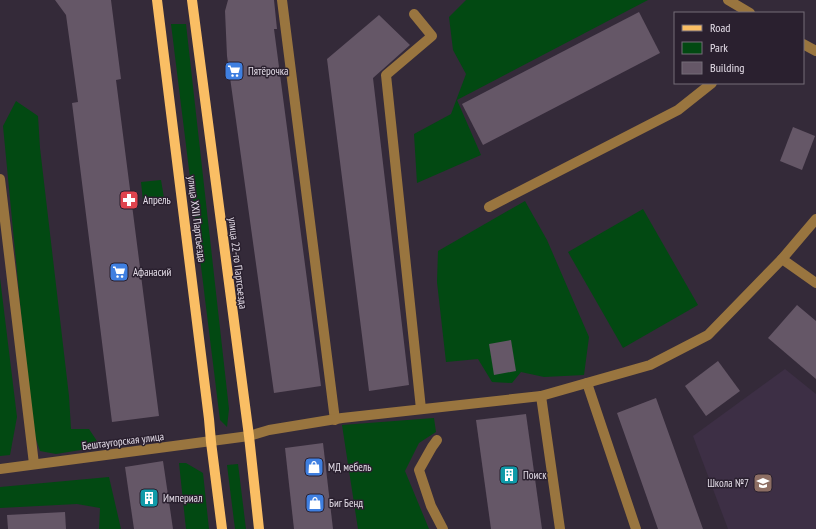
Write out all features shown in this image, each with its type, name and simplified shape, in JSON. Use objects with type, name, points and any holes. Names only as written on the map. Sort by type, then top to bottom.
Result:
[{"type":"main road","name":"улица XXII Партсъезда","points":[[157,0],[210,420],[211,442]]},
{"type":"main road","name":"улица 22-го Партсъезда","points":[[192,0],[249,436],[259,529]]},
{"type":"main road","points":[[211,442],[222,529]]},
{"type":"street","points":[[282,0],[335,420]]},
{"type":"street","points":[[728,0],[748,12]]},
{"type":"street","points":[[414,14],[432,36],[386,75],[421,409]]},
{"type":"street","points":[[804,45],[816,51]]},
{"type":"street","points":[[489,207],[678,110],[711,84]]},
{"type":"street","points":[[0,179],[34,464]]},
{"type":"street","name":"Бештаугорская улица","points":[[0,469],[211,442],[249,436],[269,430],[335,420],[542,396],[650,364],[708,334],[782,259],[816,219]]},
{"type":"street","points":[[782,259],[816,283]]},
{"type":"street","points":[[587,383],[636,529]]},
{"type":"street","points":[[542,396],[560,529]]},
{"type":"street","points":[[437,440],[419,470],[430,506],[443,529]]},
{"type":"shaded area","name":"Школа №7","points":[[785,369],[816,394],[816,529],[728,529],[693,436]]},
{"type":"green space","points":[[466,0],[648,0],[457,100],[481,155],[417,183],[414,134],[451,114],[466,74],[453,50],[449,17]]},
{"type":"green space","points":[[171,24],[186,24],[229,409],[227,427],[220,420]]},
{"type":"green space","points":[[16,101],[38,116],[40,148],[69,396],[71,429],[89,429],[99,444],[87,449],[56,454],[40,451],[32,427],[3,126]]},
{"type":"green space","points":[[161,180],[164,198],[143,201],[141,182]]},
{"type":"green space","points":[[525,201],[547,240],[589,337],[584,375],[544,377],[521,372],[512,383],[492,382],[478,359],[446,362],[437,282],[438,251]]},
{"type":"green space","points":[[643,209],[698,305],[623,348],[568,252]]},
{"type":"green space","points":[[0,278],[17,417],[10,455],[0,456]]},
{"type":"green space","points":[[434,418],[436,432],[419,443],[405,471],[429,529],[358,529],[342,425]]},
{"type":"green space","points":[[179,463],[186,463],[203,473],[209,529],[186,529]]},
{"type":"green space","points":[[238,464],[246,529],[235,529],[227,465]]},
{"type":"green space","points":[[109,477],[121,529],[99,529],[100,508],[77,504],[0,508],[0,487]]},
{"type":"building","points":[[55,0],[111,0],[121,79],[116,80],[159,416],[112,422],[72,103],[78,102],[66,15]]},
{"type":"building","points":[[228,0],[274,0],[277,29],[274,29],[321,386],[274,393],[227,56],[225,11]]},
{"type":"building","points":[[639,12],[660,53],[483,145],[462,104]]},
{"type":"building","points":[[379,15],[410,45],[373,78],[409,385],[369,391],[327,59]]},
{"type":"building","points":[[793,127],[815,136],[802,170],[780,161]]},
{"type":"building","points":[[797,305],[816,321],[816,379],[768,338]]},
{"type":"building","points":[[511,340],[516,371],[494,375],[489,344]]},
{"type":"building","points":[[718,361],[740,391],[706,416],[685,386]]},
{"type":"building","points":[[656,398],[703,529],[658,529],[617,413]]},
{"type":"building","name":"Поиск","points":[[526,414],[542,529],[491,529],[476,420]]},
{"type":"building","points":[[323,443],[333,529],[294,529],[285,448]]},
{"type":"building","name":"Империал","points":[[163,461],[173,529],[134,529],[125,467]]},
{"type":"building","points":[[65,512],[66,529],[8,529],[7,515]]},
{"type":"place","name":"Пятёрочка","points":[[234,71]]},
{"type":"place","name":"Апрель","points":[[129,200]]},
{"type":"place","name":"Афанасий","points":[[119,272]]},
{"type":"place","name":"МД мебель","points":[[314,467]]},
{"type":"place","name":"Поиск","points":[[509,475]]},
{"type":"place","name":"Школа №7","points":[[763,483]]},
{"type":"place","name":"Империал","points":[[149,498]]},
{"type":"place","name":"Биг Бенд","points":[[315,503]]}]
